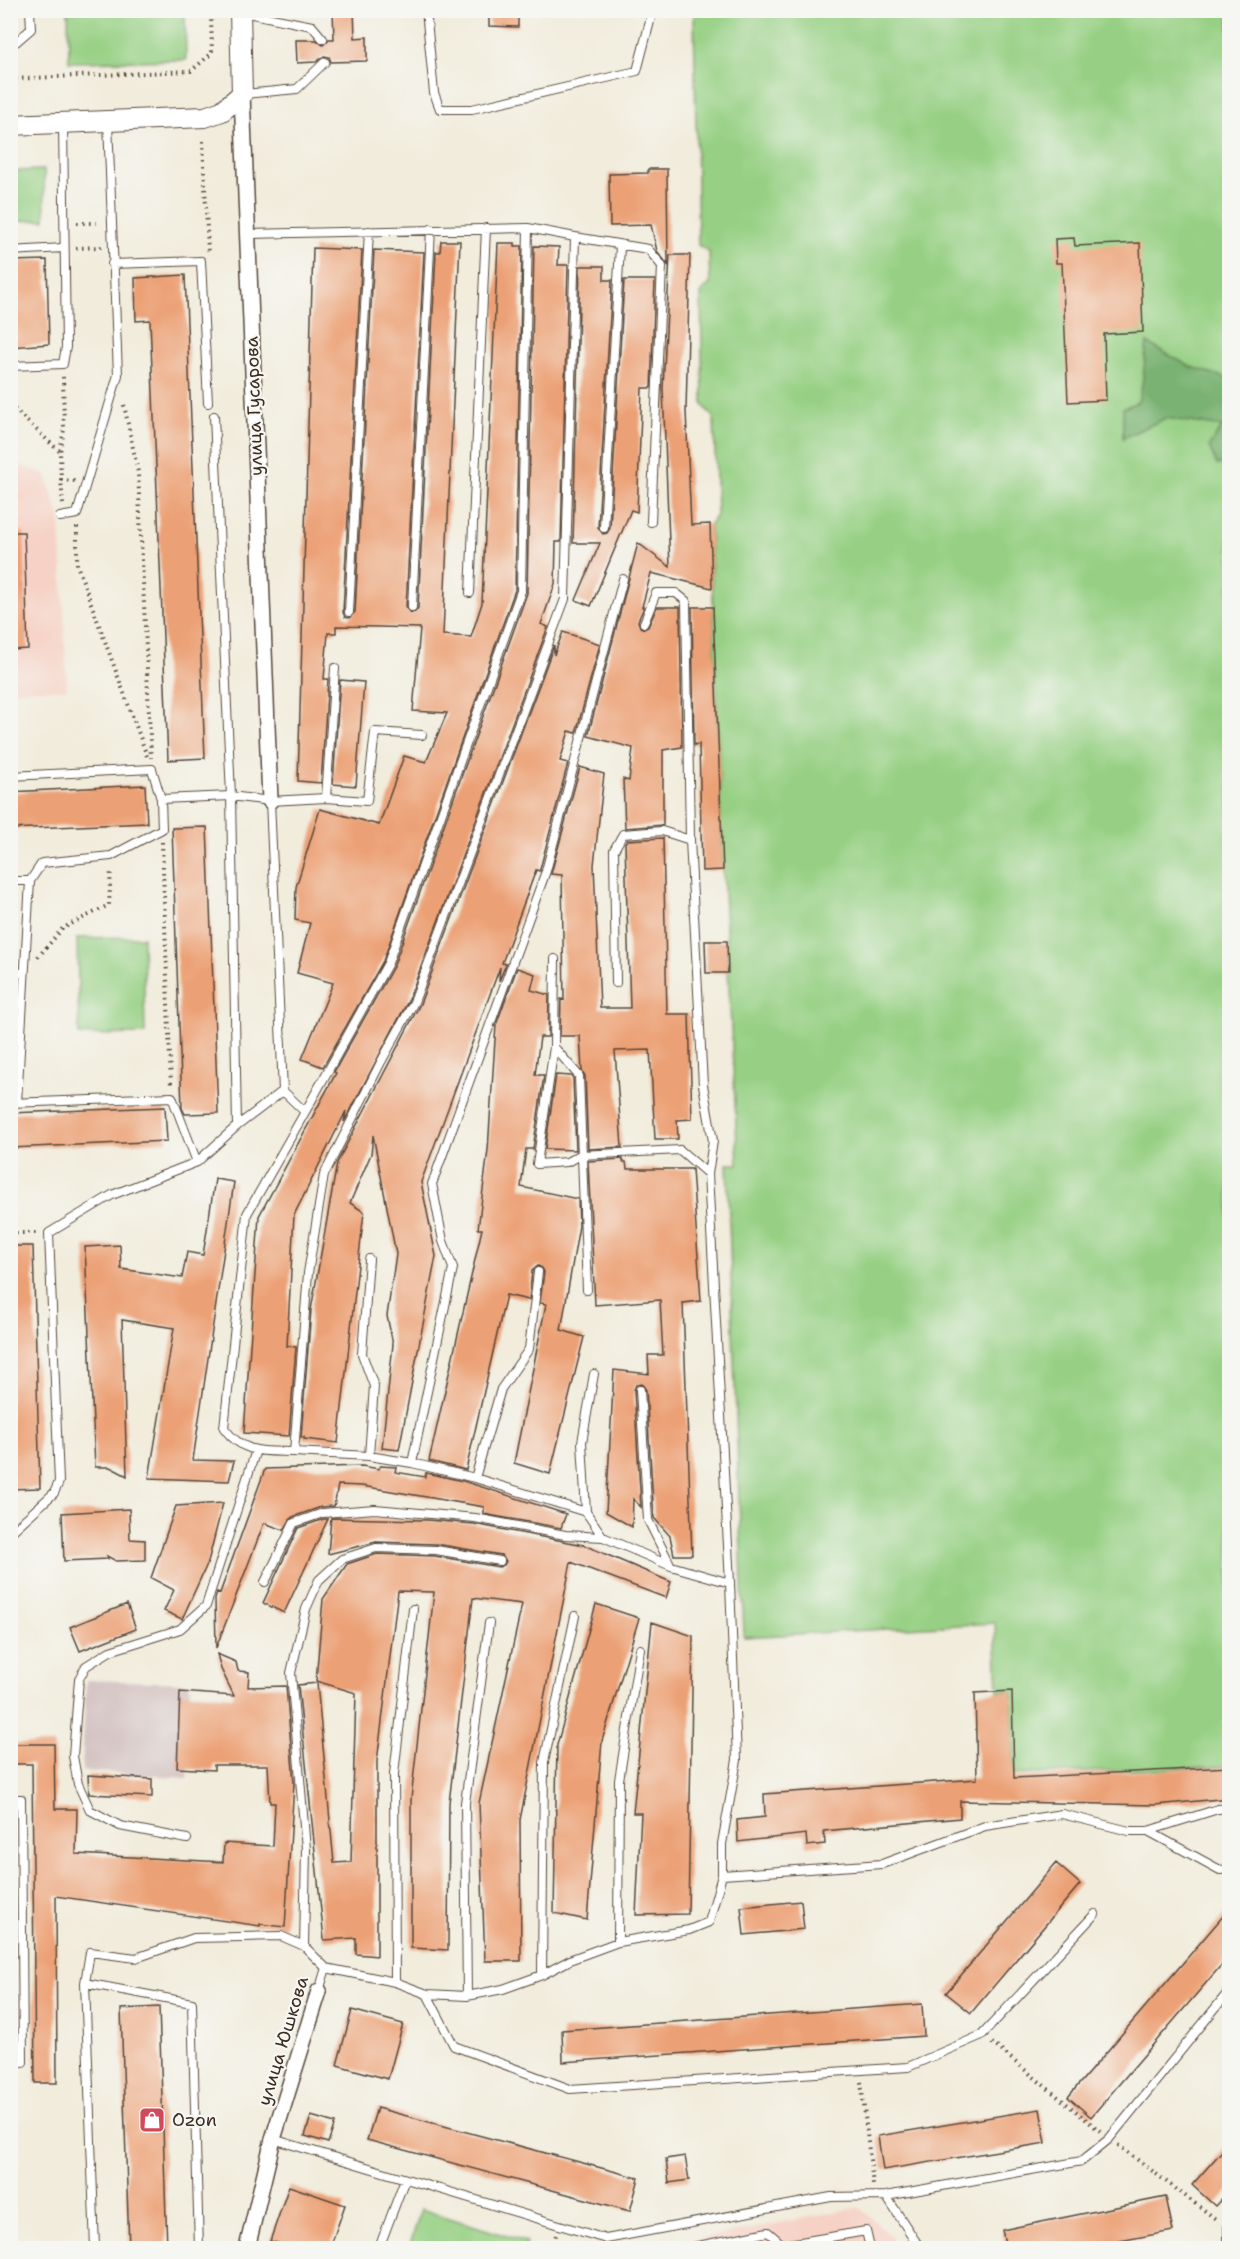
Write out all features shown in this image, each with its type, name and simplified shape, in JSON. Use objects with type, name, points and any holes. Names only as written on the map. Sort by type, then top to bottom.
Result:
[{"type":"street","name":"улица Гусарова","points":[[240,11],[246,234],[270,801]]},
{"type":"street","points":[[10,125],[204,117],[222,111],[242,94]]},
{"type":"street","name":"улица Юшкова","points":[[247,2248],[273,2139],[319,1991]]},
{"type":"lane","points":[[10,42],[16,42],[31,29],[30,10]]},
{"type":"lane","points":[[426,10],[434,93],[440,109],[472,109],[637,71],[653,10]]},
{"type":"lane","points":[[240,11],[312,26],[323,39]]},
{"type":"lane","points":[[242,94],[297,89],[325,62]]},
{"type":"lane","points":[[62,517],[77,514],[118,375],[108,122]]},
{"type":"lane","points":[[10,366],[63,364],[66,347],[69,248],[64,223],[63,123]]},
{"type":"lane","points":[[470,593],[486,228]]},
{"type":"lane","points":[[246,234],[528,228],[620,246],[648,249],[662,266],[651,522]]},
{"type":"lane","points":[[528,228],[520,591],[388,963],[248,1214],[224,1428],[235,1442],[256,1450],[369,1456],[412,1463],[475,1478],[586,1512]]},
{"type":"lane","points":[[412,607],[431,229]]},
{"type":"lane","points":[[348,612],[369,231]]},
{"type":"lane","points":[[294,1452],[308,1273],[324,1175],[414,1002],[565,599],[575,237]]},
{"type":"lane","points":[[604,528],[620,246]]},
{"type":"lane","points":[[10,251],[69,248]]},
{"type":"lane","points":[[112,264],[201,261],[207,403]]},
{"type":"lane","points":[[214,416],[231,796],[237,1126]]},
{"type":"lane","points":[[412,1463],[453,1268],[443,1241],[432,1184],[546,871],[623,579]]},
{"type":"lane","points":[[644,623],[656,593],[676,593],[686,601],[690,840],[703,1085],[714,1141],[708,1174],[737,1760],[722,1844],[722,1875],[882,1864],[985,1826],[1062,1814],[1129,1830],[1148,1831],[1218,1809],[1230,1808]]},
{"type":"lane","points":[[326,798],[335,668]]},
{"type":"lane","points":[[161,799],[231,796],[270,801],[326,798],[367,801],[375,732],[422,735]]},
{"type":"lane","points":[[10,776],[152,769],[161,799],[162,830],[111,856],[42,863],[30,881],[14,1103],[172,1097],[197,1162]]},
{"type":"lane","points":[[270,801],[283,1091],[305,1112]]},
{"type":"lane","points":[[616,983],[614,850],[623,834],[662,831],[690,840]]},
{"type":"lane","points":[[10,881],[30,881]]},
{"type":"lane","points":[[555,959],[554,1047],[537,1164],[567,1162],[580,1155],[680,1150],[708,1174]]},
{"type":"lane","points":[[10,973],[24,973]]},
{"type":"lane","points":[[554,1047],[579,1076],[580,1155],[587,1290]]},
{"type":"lane","points":[[10,1533],[54,1493],[58,1482],[49,1233],[112,1195],[197,1162],[237,1126],[283,1091]]},
{"type":"lane","points":[[369,1260],[362,1354],[374,1386],[369,1456]]},
{"type":"lane","points":[[475,1478],[501,1389],[529,1349],[538,1272]]},
{"type":"lane","points":[[594,1374],[582,1442],[586,1512],[603,1537]]},
{"type":"lane","points":[[640,1390],[648,1520],[671,1566]]},
{"type":"lane","points":[[187,1839],[120,1826],[90,1810],[78,1784],[73,1756],[79,1679],[86,1666],[110,1651],[180,1629],[206,1606],[256,1450]]},
{"type":"lane","points":[[265,1582],[294,1523],[323,1513],[386,1510],[475,1518],[565,1535],[603,1537],[671,1566],[730,1583]]},
{"type":"lane","points":[[304,1946],[306,1849],[291,1673],[306,1609],[319,1580],[342,1559],[376,1548],[436,1551],[501,1561]]},
{"type":"lane","points":[[395,1982],[394,1774],[413,1609]]},
{"type":"lane","points":[[542,1975],[544,1762],[574,1616]]},
{"type":"lane","points":[[467,1996],[465,1803],[489,1623]]},
{"type":"lane","points":[[618,1942],[619,1780],[640,1649]]},
{"type":"lane","points":[[10,1799],[21,1799],[22,2062]]},
{"type":"lane","points":[[1148,1831],[1220,1870],[1230,1869]]},
{"type":"lane","name":"улица Юшкова","points":[[319,1991],[326,1968],[395,1982],[427,1994],[467,1996],[503,1989],[618,1942],[689,1930],[709,1922],[722,1875]]},
{"type":"lane","points":[[427,1994],[454,2046],[570,2089],[908,2067],[982,2035],[1095,1914]]},
{"type":"lane","points":[[94,2248],[85,1983],[90,1952],[136,1958],[194,1938],[281,1936],[304,1946],[326,1968]]},
{"type":"lane","points":[[85,1983],[192,2003],[199,2248]]},
{"type":"lane","points":[[273,2139],[606,2239],[831,2197],[886,2196],[1082,2161],[1109,2139],[1230,1990]]},
{"type":"lane","points":[[379,2248],[405,2179]]},
{"type":"lane","points":[[886,2196],[920,2248]]},
{"type":"lane","points":[[1227,2248],[1229,2226]]},
{"type":"lane","points":[[688,2248],[768,2232],[783,2246],[866,2231],[870,2248]]},
{"type":"path","points":[[10,79],[191,70],[212,53],[211,10]]},
{"type":"path","points":[[201,261],[208,255],[203,141]]},
{"type":"path","points":[[64,223],[111,222]]},
{"type":"path","points":[[69,248],[94,247]]},
{"type":"path","points":[[62,517],[60,452],[64,429],[63,364]]},
{"type":"path","points":[[118,375],[138,472],[152,769]]},
{"type":"path","points":[[10,405],[60,452]]},
{"type":"path","points":[[61,480],[87,482]]},
{"type":"path","points":[[77,514],[76,565],[152,769]]},
{"type":"path","points":[[162,830],[172,1097]]},
{"type":"path","points":[[24,973],[63,928],[109,905],[111,856]]},
{"type":"path","points":[[10,1233],[49,1233]]},
{"type":"path","points":[[982,2035],[1109,2139],[1229,2226]]},
{"type":"path","points":[[860,2070],[875,2197]]},
{"type":"shaded area","points":[[10,456],[15,463],[45,474],[60,517],[67,689],[11,690]]},
{"type":"shaded area","points":[[86,1680],[189,1683],[190,1693],[217,1694],[214,1770],[188,1769],[188,1778],[82,1771]]},
{"type":"shaded area","points":[[859,2207],[891,2236],[894,2248],[655,2248]]},
{"type":"green space","points":[[68,11],[185,11],[186,60],[69,62]]},
{"type":"green space","points":[[694,11],[1229,11],[1229,1766],[1014,1775],[1012,1691],[998,1691],[995,1623],[744,1637],[727,1164],[738,1164],[723,870],[710,524],[717,514],[714,418],[703,405],[701,292],[710,284],[709,252],[698,245]]},
{"type":"green space","points":[[44,170],[45,220],[11,221],[11,171]]},
{"type":"green space","points":[[1147,343],[1189,366],[1229,379],[1229,462],[1217,465],[1209,446],[1222,427],[1166,418],[1123,438],[1123,408],[1138,402]]},
{"type":"green space","points":[[143,937],[145,1034],[79,1035],[77,938]]},
{"type":"green space","points":[[421,2209],[526,2242],[524,2248],[409,2248]]},
{"type":"building","points":[[333,10],[354,10],[355,38],[367,37],[367,61],[331,62],[329,57],[324,56],[316,62],[297,63],[296,40],[316,40],[323,45],[329,39],[334,39]]},
{"type":"building","points":[[489,10],[518,10],[518,27],[489,26]]},
{"type":"building","points":[[648,169],[667,169],[668,265],[657,251],[651,225],[610,226],[609,174],[648,173]]},
{"type":"building","points":[[1074,238],[1075,246],[1140,243],[1143,332],[1104,334],[1106,400],[1068,402],[1062,263],[1056,263],[1055,239]]},
{"type":"building","points":[[441,241],[460,241],[443,635],[471,637],[482,603],[498,243],[515,243],[515,246],[522,246],[515,590],[383,961],[323,1067],[302,1059],[333,983],[297,973],[310,923],[295,920],[296,887],[320,809],[379,825],[404,756],[426,762],[447,713],[413,711],[420,628],[336,626],[336,633],[328,633],[324,679],[328,679],[321,783],[298,781],[313,248],[362,250],[343,612],[345,617],[349,618],[355,612],[374,250],[424,252],[406,607],[411,613],[418,608],[436,252],[440,252]]},
{"type":"building","points":[[534,246],[559,247],[558,265],[568,265],[561,542],[556,542],[555,584],[541,624],[548,627],[409,999],[344,1122],[346,1111],[294,1215],[287,1346],[296,1347],[289,1436],[244,1433],[259,1216],[336,1073],[334,1072],[394,965],[527,593]]},
{"type":"building","points":[[670,255],[690,255],[686,411],[691,525],[710,524],[712,588],[651,573],[642,607],[644,607],[638,621],[640,627],[644,629],[648,627],[657,607],[680,607],[682,747],[663,750],[663,825],[625,828],[623,779],[629,781],[633,748],[588,736],[638,543],[670,567],[663,388]]},
{"type":"building","points":[[47,260],[49,344],[10,347],[10,261]]},
{"type":"building","points":[[580,266],[604,266],[604,280],[612,280],[598,528],[603,534],[607,533],[610,528],[624,280],[655,280],[651,388],[642,388],[637,512],[631,510],[591,606],[576,600],[600,543],[573,543]]},
{"type":"building","points":[[185,275],[205,758],[168,760],[150,320],[136,321],[135,278]]},
{"type":"building","points":[[10,532],[24,532],[28,649],[10,650]]},
{"type":"building","points":[[692,607],[713,607],[723,870],[702,871],[699,744],[694,745]]},
{"type":"building","points":[[563,632],[600,644],[576,733],[569,731],[560,761],[568,763],[540,871],[536,870],[502,963],[506,964],[499,981],[500,967],[421,1182],[436,1256],[399,1450],[382,1448],[393,1344],[387,1316],[396,1254],[373,1135],[371,1154],[350,1203],[364,1212],[338,1443],[304,1439],[301,1437],[311,1310],[337,1163],[420,1004],[554,645],[554,655]]},
{"type":"building","points":[[340,680],[364,682],[356,786],[333,784]]},
{"type":"building","points":[[580,767],[604,774],[594,865],[600,1008],[630,1008],[625,843],[627,840],[663,838],[667,1014],[689,1014],[692,1119],[677,1120],[678,1139],[655,1139],[650,1050],[615,1051],[622,1147],[588,1149],[585,1076],[582,1071],[580,1036],[560,1036],[561,999],[564,1000],[562,875],[551,874]]},
{"type":"building","points":[[145,785],[147,823],[10,829],[10,792]]},
{"type":"building","points":[[207,827],[218,1113],[185,1114],[182,1108],[172,828]]},
{"type":"building","points":[[705,941],[727,941],[728,973],[706,973]]},
{"type":"building","points":[[517,968],[535,974],[531,990],[549,995],[548,1037],[540,1037],[535,1075],[544,1075],[533,1149],[526,1149],[521,1187],[578,1199],[579,1226],[561,1330],[584,1337],[550,1474],[514,1463],[546,1304],[540,1303],[544,1272],[538,1266],[532,1271],[529,1300],[506,1295],[466,1470],[429,1461],[482,1229],[478,1229],[488,1150],[496,1025]]},
{"type":"building","points":[[556,1075],[573,1078],[576,1150],[545,1149]]},
{"type":"building","points":[[165,1107],[167,1141],[10,1148],[10,1113]]},
{"type":"building","points":[[623,1159],[627,1169],[692,1169],[701,1301],[683,1303],[692,1555],[674,1555],[670,1536],[654,1518],[646,1390],[642,1384],[636,1385],[634,1390],[641,1507],[633,1499],[632,1527],[606,1512],[614,1370],[649,1374],[648,1355],[663,1355],[660,1300],[595,1305],[588,1161]]},
{"type":"building","points":[[215,1179],[234,1182],[193,1460],[234,1461],[229,1481],[149,1478],[174,1328],[122,1320],[127,1476],[110,1467],[95,1467],[85,1247],[120,1245],[121,1269],[182,1278],[187,1252],[203,1255]]},
{"type":"building","points":[[10,1246],[33,1246],[40,1488],[10,1489]]},
{"type":"building","points":[[362,1466],[379,1469],[380,1466],[396,1467],[395,1472],[425,1477],[426,1473],[463,1481],[566,1514],[561,1528],[484,1514],[484,1507],[362,1486],[338,1485],[334,1506],[321,1507],[292,1517],[284,1530],[264,1523],[216,1648],[215,1599],[217,1592],[220,1593],[265,1469]]},
{"type":"building","points":[[223,1503],[208,1562],[182,1619],[164,1611],[174,1590],[151,1578],[176,1506]]},
{"type":"building","points":[[129,1509],[130,1539],[145,1540],[145,1560],[116,1561],[107,1556],[108,1559],[64,1561],[62,1513]]},
{"type":"building","points":[[331,1518],[427,1520],[474,1524],[584,1545],[671,1582],[666,1598],[571,1562],[520,1820],[521,1961],[485,1961],[479,1803],[522,1604],[473,1598],[449,1803],[448,1950],[411,1948],[411,1799],[434,1592],[398,1591],[377,1762],[377,1956],[356,1954],[356,1938],[324,1940],[298,1685],[317,1683],[334,1863],[351,1862],[356,1693],[316,1681],[323,1599],[347,1564],[377,1554],[435,1556],[499,1567],[506,1561],[501,1555],[436,1544],[376,1542],[328,1554]]},
{"type":"building","points":[[328,1519],[284,1613],[263,1603],[298,1528]]},
{"type":"building","points":[[127,1604],[136,1629],[80,1651],[70,1627]]},
{"type":"building","points":[[596,1604],[639,1618],[602,1741],[587,1920],[554,1913],[557,1745]]},
{"type":"building","points":[[652,1622],[693,1636],[688,1914],[636,1915],[641,1813],[633,1813]]},
{"type":"building","points":[[217,1654],[236,1662],[238,1671],[249,1672],[248,1687],[286,1686],[294,1783],[285,1927],[260,1924],[260,1926],[56,1896],[57,2083],[35,2083],[32,1764],[10,1764],[10,1744],[54,1744],[55,1809],[77,1809],[76,1854],[223,1862],[224,1843],[273,1846],[275,1803],[270,1803],[268,1765],[214,1765],[214,1770],[177,1768],[180,1692],[234,1696],[221,1669]]},
{"type":"building","points":[[1012,1691],[1014,1778],[1230,1767],[1230,1798],[1155,1805],[960,1801],[960,1818],[824,1831],[825,1844],[807,1846],[806,1834],[738,1842],[737,1820],[765,1817],[764,1794],[977,1779],[975,1693]]},
{"type":"building","points":[[88,1775],[152,1779],[152,1797],[89,1794]]},
{"type":"building","points":[[1056,1863],[1080,1884],[971,2013],[946,1993]]},
{"type":"building","points":[[801,1901],[804,1929],[744,1935],[741,1907]]},
{"type":"building","points":[[1230,1908],[1230,1955],[1091,2117],[1068,2097]]},
{"type":"building","points":[[922,2004],[924,2036],[563,2062],[562,2030]]},
{"type":"building","points":[[159,2007],[167,2248],[129,2248],[121,2009]]},
{"type":"building","points":[[352,2010],[403,2024],[388,2079],[337,2065]]},
{"type":"building","points":[[377,2108],[639,2178],[630,2211],[367,2140]]},
{"type":"building","points":[[1040,2109],[1046,2143],[883,2170],[878,2136]]},
{"type":"building","points":[[311,2116],[335,2123],[328,2143],[305,2136]]},
{"type":"building","points":[[1230,2142],[1230,2190],[1215,2206],[1192,2185]]},
{"type":"building","points":[[685,2156],[689,2180],[669,2183],[666,2159]]},
{"type":"building","points":[[289,2186],[345,2205],[330,2248],[294,2248],[270,2241]]},
{"type":"building","points":[[1166,2197],[1173,2231],[1082,2248],[1006,2248],[1002,2230]]},
{"type":"place","name":"Ozon","points":[[152,2120]]}]
